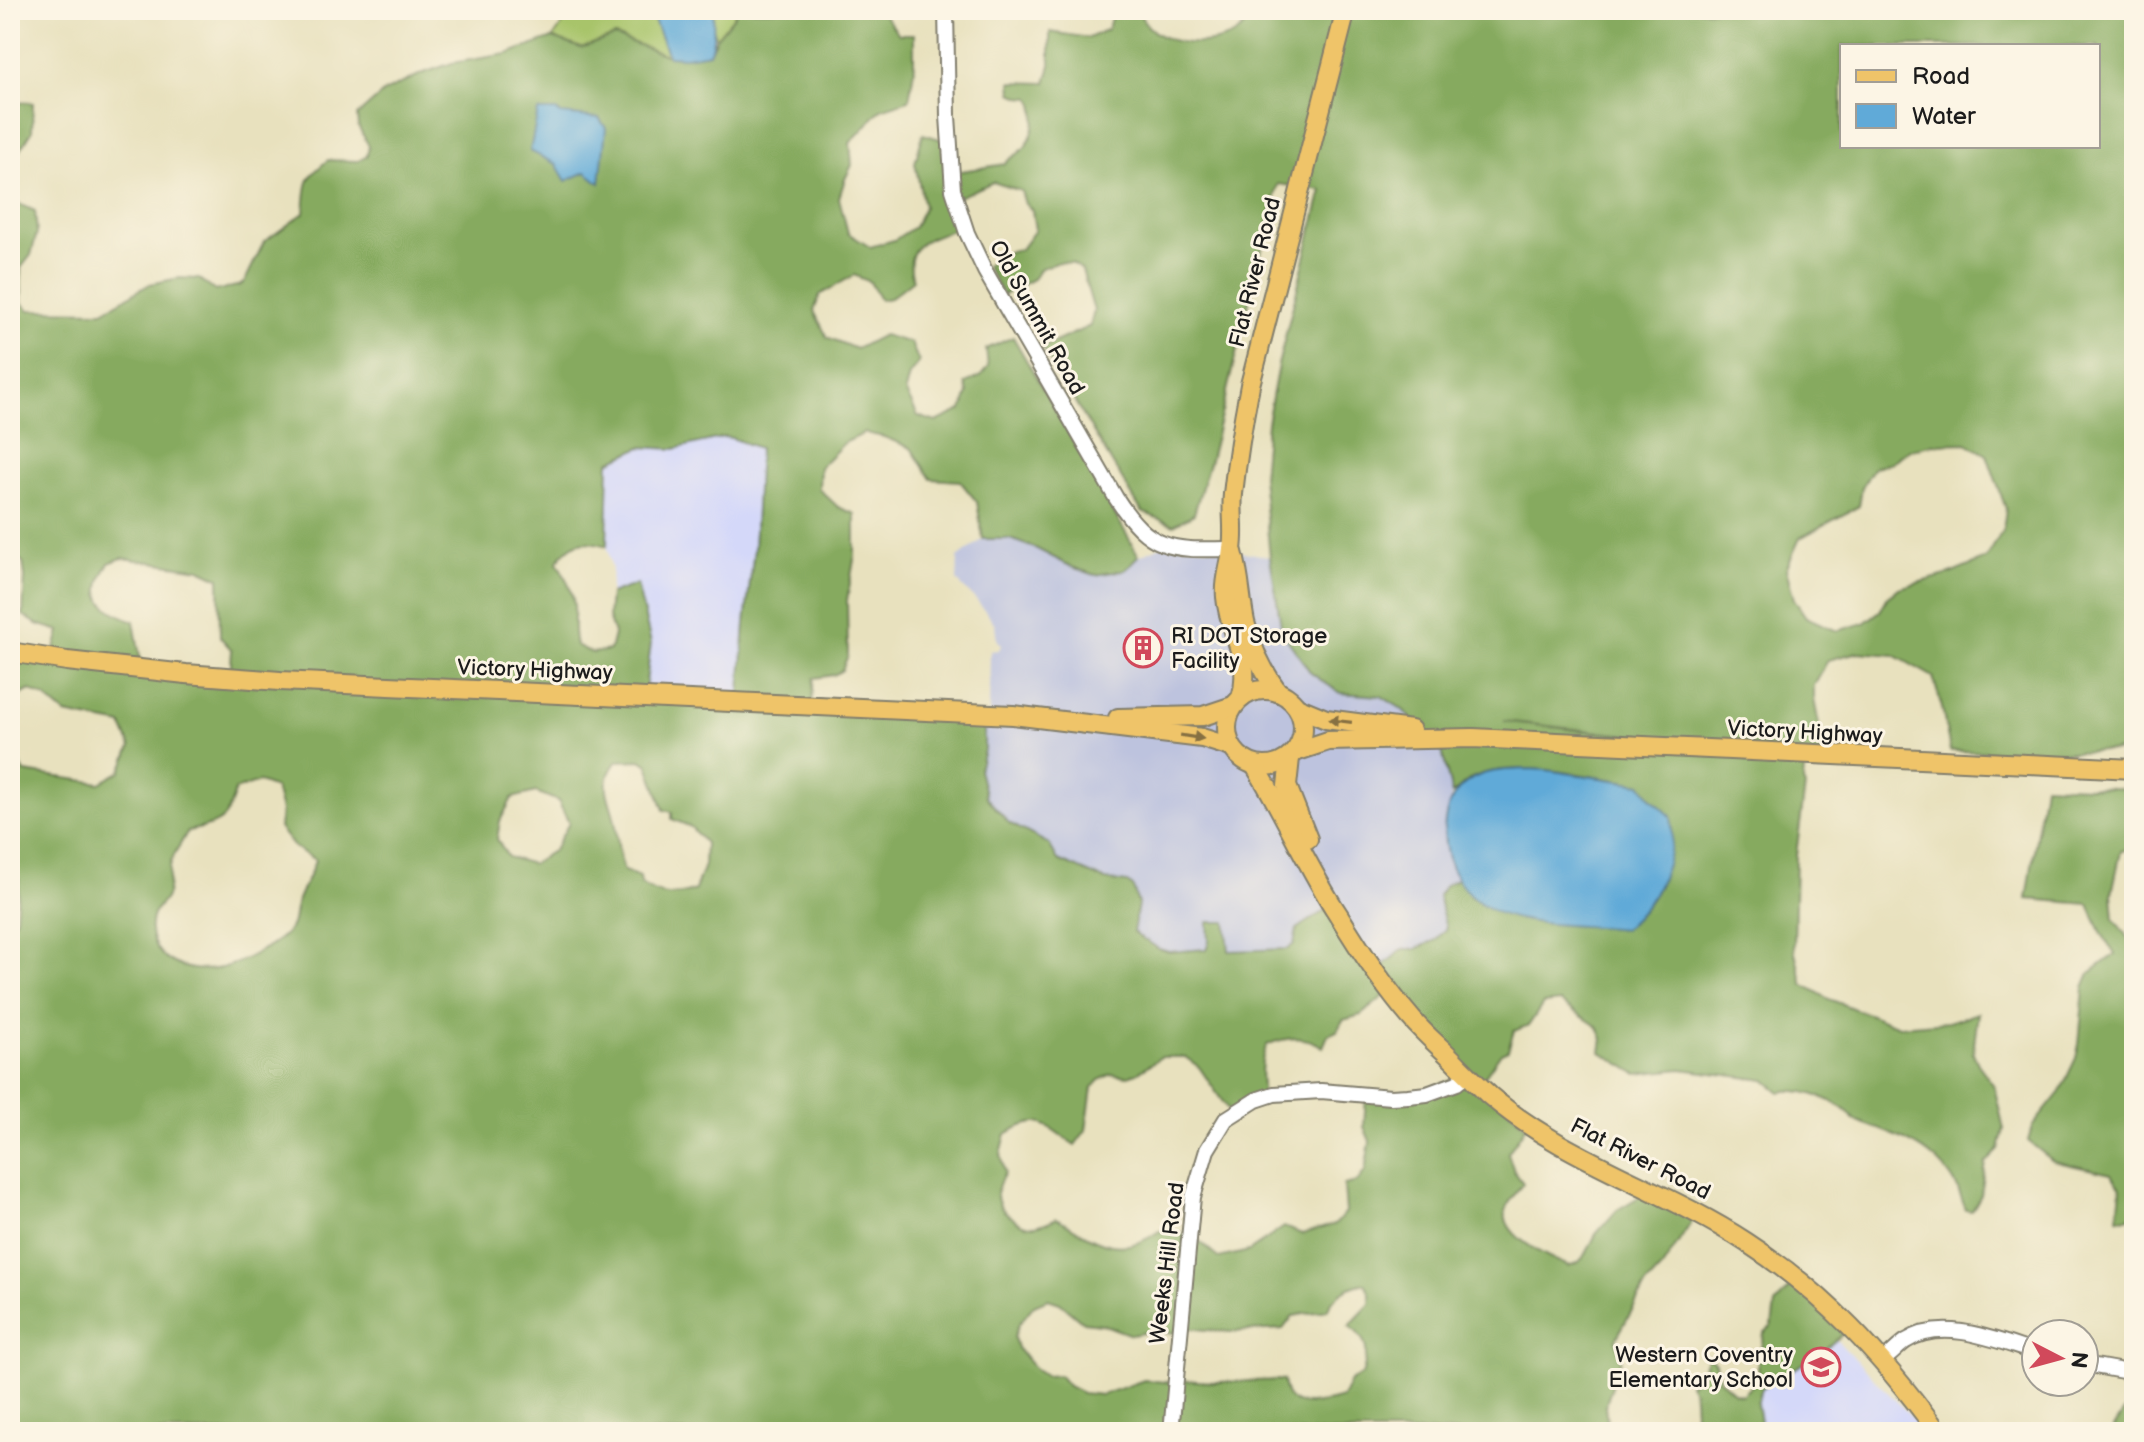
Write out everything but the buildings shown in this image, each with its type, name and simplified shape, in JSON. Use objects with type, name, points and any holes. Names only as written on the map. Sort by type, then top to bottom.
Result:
[{"type":"main road","name":"Flat River Road","points":[[1237,702],[1245,685],[1245,672],[1226,598],[1232,549],[1233,497],[1243,422],[1346,10]]},
{"type":"main road","name":"Flat River Road","points":[[1232,549],[1240,574],[1245,620],[1252,642],[1278,692]]},
{"type":"main road","name":"Victory Highway","points":[[10,652],[102,665],[280,681],[1013,715],[1202,738],[1231,747]]},
{"type":"main road","points":[[1265,689],[1278,692],[1297,707],[1304,730],[1301,742],[1293,755],[1273,766],[1255,766],[1241,759],[1231,747],[1227,719],[1237,702],[1252,692],[1265,689]]},
{"type":"main road","name":"Victory Highway","points":[[1059,720],[1203,716],[1237,702]]},
{"type":"main road","name":"Victory Highway","points":[[1297,707],[1326,719],[1473,738]]},
{"type":"main road","name":"Victory Highway","points":[[1293,755],[1328,741],[1473,738],[2134,769]]},
{"type":"main road","name":"Flat River Road","points":[[1293,755],[1287,786],[1336,913]]},
{"type":"main road","name":"Flat River Road","points":[[1255,766],[1336,913],[1409,1016],[1467,1075],[1505,1107],[1552,1139],[1705,1218],[1782,1266],[1852,1326],[1938,1432]]},
{"type":"street","name":"Old Summit Road","points":[[946,10],[953,190],[967,233],[985,271],[1133,523],[1152,540],[1170,546],[1202,550],[1232,549]]},
{"type":"street","name":"Weeks Hill Road","points":[[1171,1432],[1193,1197],[1207,1150],[1226,1119],[1256,1100],[1274,1094],[1321,1091],[1408,1096],[1427,1094],[1457,1083],[1467,1075]]},
{"type":"street","points":[[1881,1361],[1907,1341],[1934,1332],[1954,1331],[2020,1348]]},
{"type":"street","points":[[2100,1367],[2134,1373]]},
{"type":"shaded area","points":[[724,437],[759,448],[754,549],[739,706],[643,699],[651,643],[637,584],[610,594],[612,570],[607,545],[609,462],[641,447],[674,449]]},
{"type":"shaded area","points":[[983,539],[1009,539],[1037,549],[1125,570],[1139,556],[1165,544],[1234,550],[1270,557],[1282,632],[1340,693],[1381,696],[1402,709],[1442,751],[1452,794],[1444,820],[1448,856],[1458,879],[1445,885],[1446,928],[1436,940],[1375,972],[1294,944],[1288,949],[1229,951],[1226,922],[1206,949],[1169,952],[1133,932],[1138,904],[1126,883],[1105,880],[1058,860],[1049,844],[1009,823],[986,797],[979,770],[984,750],[984,717],[989,715],[990,651],[999,650],[1001,645],[997,641],[995,624],[957,581],[958,558]]},
{"type":"shaded area","name":"Western Coventry Elementary School","points":[[1819,1322],[1923,1432],[1739,1432],[1739,1412]]},
{"type":"green space","points":[[564,10],[650,10],[668,56],[615,36],[581,48],[553,38],[562,25]]},
{"type":"green space","points":[[714,10],[736,10],[716,38],[712,26]]},
{"type":"green space","points":[[736,10],[880,10],[899,34],[914,34],[914,70],[909,100],[881,109],[850,143],[852,165],[839,198],[848,233],[870,247],[894,240],[914,227],[924,207],[915,163],[923,134],[947,141],[949,173],[1005,164],[1029,141],[1035,118],[1031,98],[1012,93],[1011,82],[1046,83],[1050,69],[1050,32],[1089,38],[1108,29],[1113,10],[1139,10],[1154,32],[1180,42],[1195,43],[1235,34],[1254,10],[2134,10],[2134,750],[2043,753],[1950,751],[1933,677],[1894,655],[1858,652],[1828,660],[1814,685],[1825,757],[1503,721],[1805,758],[1805,787],[1796,855],[1794,949],[1803,984],[1829,999],[1899,1026],[1948,1022],[1978,1013],[1973,1053],[1994,1086],[2004,1129],[1999,1150],[1986,1163],[1981,1195],[1972,1211],[1966,1210],[1957,1187],[1938,1162],[1898,1137],[1854,1120],[1831,1101],[1799,1092],[1780,1092],[1765,1080],[1681,1069],[1637,1074],[1601,1052],[1603,1039],[1598,1027],[1560,1002],[1543,1004],[1529,1025],[1514,1031],[1508,1050],[1501,1053],[1480,1083],[1526,1126],[1508,1153],[1514,1171],[1523,1183],[1506,1211],[1506,1220],[1511,1229],[1528,1245],[1569,1266],[1579,1262],[1586,1254],[1596,1234],[1617,1210],[1649,1191],[1696,1215],[1662,1268],[1646,1285],[1616,1339],[1621,1360],[1605,1407],[1609,1432],[10,1432],[10,931],[16,917],[19,879],[10,870],[10,743],[25,772],[100,783],[121,771],[131,747],[122,725],[65,714],[45,697],[30,690],[10,701],[10,654],[52,660],[60,631],[37,624],[23,615],[23,562],[10,553],[15,536],[10,519],[10,107],[23,102],[33,103],[32,131],[11,165],[12,201],[35,211],[37,233],[31,255],[21,268],[22,303],[29,310],[103,311],[150,284],[179,278],[199,279],[215,291],[241,285],[264,242],[304,213],[306,188],[314,172],[328,160],[358,161],[367,156],[369,146],[358,126],[357,116],[384,92],[421,74],[452,63],[507,54],[553,38],[581,48],[615,36],[668,56],[709,53]],"holes":[[[993,182],[1021,191],[1025,204],[1032,210],[1035,230],[1021,249],[1010,251],[986,266],[1003,295],[1033,279],[1041,268],[1059,262],[1072,263],[1082,270],[1094,311],[1090,326],[1042,348],[1142,512],[1174,525],[1194,514],[1278,184],[1322,190],[1278,365],[1267,423],[1262,476],[1282,632],[1311,673],[1340,693],[1381,696],[1402,709],[1442,751],[1452,794],[1472,778],[1509,770],[1555,771],[1641,784],[1671,817],[1662,879],[1637,916],[1623,929],[1497,912],[1471,897],[1458,879],[1445,885],[1438,896],[1446,928],[1436,940],[1416,949],[1403,949],[1375,972],[1327,909],[1297,929],[1294,944],[1288,949],[1229,951],[1226,922],[1208,922],[1209,941],[1206,949],[1169,952],[1133,932],[1138,904],[1133,887],[1127,883],[1105,880],[1058,860],[1049,844],[1009,823],[986,797],[979,770],[984,750],[984,717],[811,708],[814,678],[834,675],[842,670],[848,655],[847,600],[855,554],[855,514],[838,507],[819,489],[820,467],[844,443],[865,433],[911,448],[931,479],[960,481],[977,502],[983,539],[1010,539],[1095,575],[1125,570],[1139,556],[1013,337],[986,349],[988,367],[980,377],[965,383],[968,393],[962,410],[936,422],[918,416],[905,391],[909,375],[919,362],[911,343],[883,335],[856,349],[827,337],[814,311],[820,295],[854,275],[870,282],[880,300],[890,298],[913,280],[912,257],[923,242],[963,226],[956,198]],[[724,437],[759,448],[754,549],[739,706],[644,699],[651,643],[637,584],[610,594],[608,617],[614,634],[610,650],[592,653],[576,645],[573,599],[557,562],[572,546],[584,542],[607,546],[609,462],[641,447],[674,449]],[[1966,443],[1987,455],[2006,509],[2003,530],[1986,559],[1950,574],[1899,588],[1887,598],[1880,611],[1864,623],[1837,631],[1806,617],[1794,599],[1786,569],[1800,538],[1859,506],[1862,487],[1874,467],[1891,463],[1907,451],[1932,444]],[[122,558],[200,569],[219,578],[220,637],[232,650],[230,676],[142,669],[134,621],[113,612],[101,600],[99,584],[109,563]],[[641,760],[648,765],[664,810],[672,812],[672,819],[691,827],[705,843],[704,865],[695,890],[674,895],[661,894],[641,884],[640,877],[624,871],[607,786],[617,761]],[[259,782],[275,788],[281,811],[279,828],[294,847],[315,860],[298,899],[291,927],[281,937],[259,952],[228,966],[204,970],[180,966],[169,961],[154,943],[152,917],[165,899],[171,863],[188,831],[221,820],[229,810],[235,790]],[[536,792],[558,801],[569,823],[554,850],[532,864],[508,857],[497,839],[500,821],[512,798]],[[1388,993],[1467,1075],[1407,1096],[1366,1096],[1364,1127],[1370,1141],[1365,1171],[1357,1182],[1344,1185],[1346,1212],[1336,1224],[1302,1234],[1284,1227],[1249,1251],[1219,1258],[1191,1234],[1159,1231],[1145,1240],[1119,1246],[1095,1240],[1057,1218],[1029,1226],[1000,1207],[997,1191],[1005,1173],[1001,1154],[1006,1134],[1027,1124],[1042,1124],[1075,1145],[1086,1130],[1092,1088],[1099,1080],[1112,1074],[1128,1076],[1137,1073],[1161,1057],[1185,1057],[1199,1067],[1231,1114],[1263,1097],[1261,1077],[1267,1045],[1296,1038],[1323,1047],[1328,1035],[1337,1031],[1343,1020],[1361,1015]],[[1365,1283],[1370,1293],[1370,1304],[1349,1326],[1360,1336],[1366,1348],[1362,1375],[1350,1381],[1342,1398],[1320,1403],[1303,1404],[1290,1399],[1283,1380],[1180,1380],[1176,1383],[1144,1380],[1102,1395],[1082,1393],[1068,1386],[1059,1375],[1045,1376],[1036,1370],[1017,1348],[1014,1337],[1019,1324],[1034,1305],[1048,1299],[1060,1303],[1083,1322],[1102,1324],[1131,1335],[1179,1333],[1183,1328],[1231,1332],[1283,1329],[1293,1316],[1327,1310],[1338,1295]]]},
{"type":"green space","points":[[2044,785],[2134,789],[2134,848],[2121,851],[2112,893],[2114,919],[2134,946],[2134,1156],[2131,1159],[2134,1213],[2128,1218],[2118,1217],[2121,1188],[2111,1174],[2053,1161],[2028,1141],[2032,1127],[2060,1092],[2076,1058],[2084,987],[2090,973],[2115,954],[2089,904],[2027,899]]},
{"type":"green space","points":[[1794,1282],[1850,1328],[1818,1355],[1762,1388],[1757,1404],[1762,1432],[1687,1432],[1696,1423],[1694,1397],[1689,1383],[1699,1378],[1708,1356],[1716,1363],[1719,1379],[1735,1393],[1742,1395],[1759,1378],[1758,1362],[1764,1333],[1772,1326],[1775,1305]]},
{"type":"green space","points":[[2134,1390],[2134,1432],[2111,1432],[2131,1401]]},
{"type":"water","points":[[650,10],[714,10],[709,53],[668,56]]},
{"type":"water","points":[[538,111],[599,118],[606,128],[600,183],[586,172],[566,181],[556,164],[530,151]]},
{"type":"water","points":[[1529,769],[1641,784],[1671,816],[1671,848],[1662,878],[1646,906],[1624,929],[1537,922],[1504,915],[1476,900],[1458,880],[1445,841],[1446,813],[1451,801],[1469,781],[1482,774]]},
{"type":"place","name":"RI DOT Storage Facility","points":[[1143,648]]},
{"type":"place","name":"Western Coventry Elementary School","points":[[1821,1367]]}]
